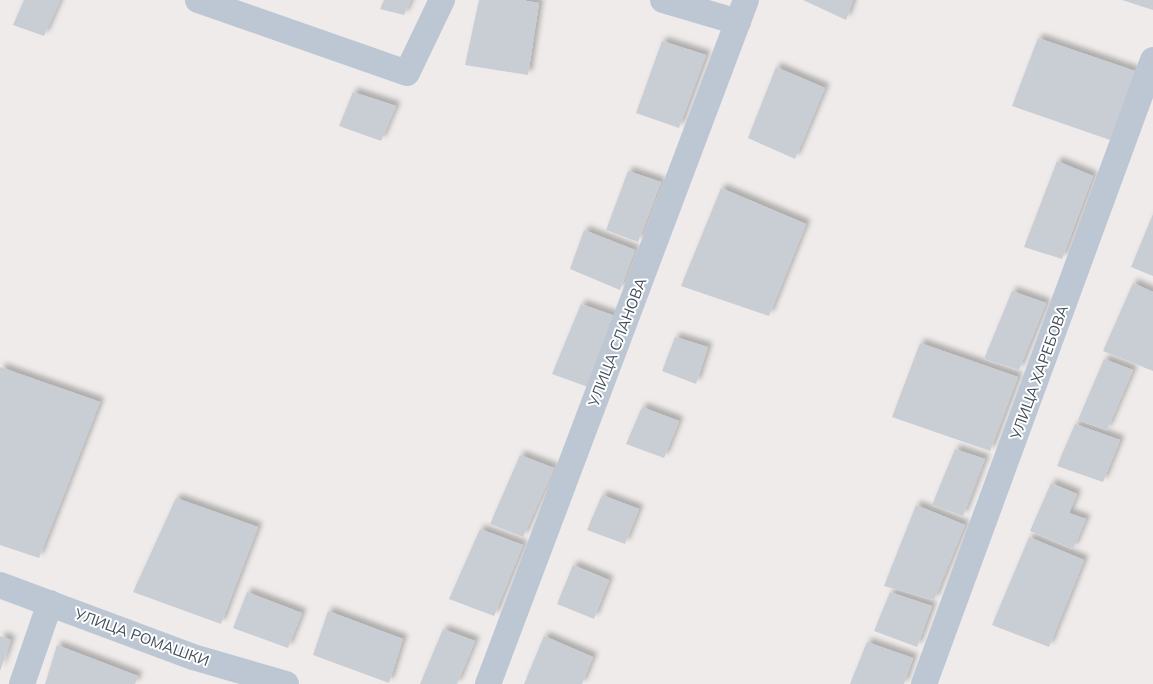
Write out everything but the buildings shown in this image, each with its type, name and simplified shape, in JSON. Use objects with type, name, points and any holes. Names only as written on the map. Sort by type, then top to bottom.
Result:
[{"type":"street","points":[[198,0],[407,73],[442,0]]},
{"type":"street","points":[[663,0],[742,11]]},
{"type":"street","name":"УЛИЦА СЛАНОВА","points":[[488,684],[742,11]]},
{"type":"street","name":"УЛИЦА ХАРЕБОВА","points":[[924,684],[1153,60]]},
{"type":"street","name":"УЛИЦА РОМАШКИ","points":[[0,585],[194,656],[286,684]]},
{"type":"street","points":[[22,684],[50,603]]}]
